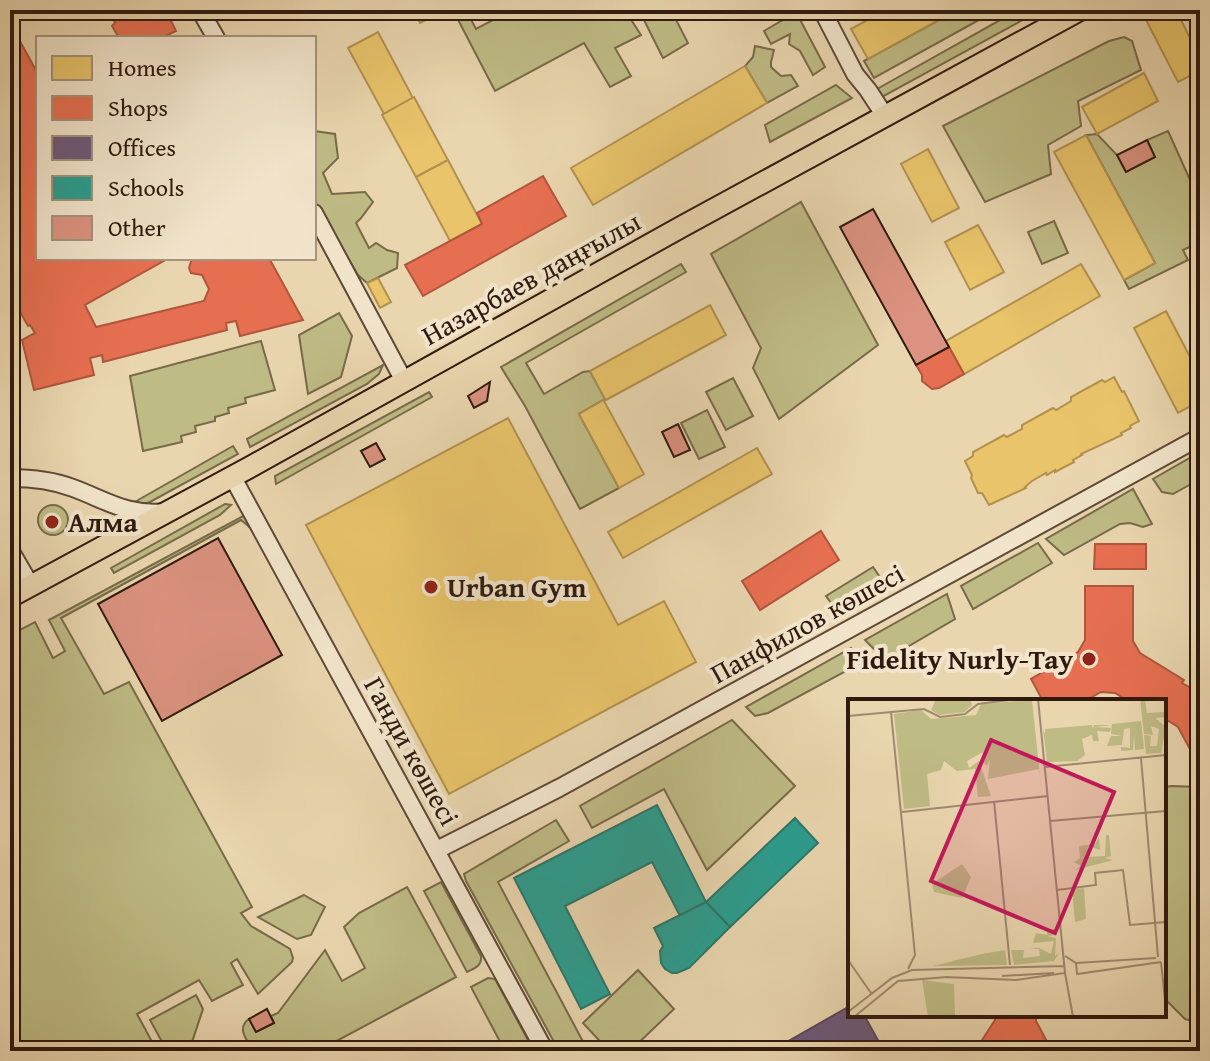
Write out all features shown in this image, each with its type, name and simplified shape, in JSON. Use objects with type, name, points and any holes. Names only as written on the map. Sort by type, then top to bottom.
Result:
[{"type":"main road","name":"Назарбаев даңғылы","points":[[10,597],[1080,10]]},
{"type":"street","points":[[200,10],[215,36]]},
{"type":"street","points":[[822,10],[855,74],[885,116]]},
{"type":"street","points":[[316,217],[404,381]]},
{"type":"street","name":"Панфилов көшесі","points":[[437,850],[559,788],[1200,437]]},
{"type":"street","name":"Ганди көшесі","points":[[232,476],[545,1051]]},
{"type":"street","points":[[10,478],[51,481],[134,512],[167,512]]},
{"type":"street","points":[[10,550],[31,586]]},
{"type":"shaded area","points":[[453,10],[466,10],[476,29],[512,10],[538,10],[540,14],[547,10],[671,10],[688,43],[663,58],[640,12],[630,18],[641,35],[615,48],[631,76],[610,87],[584,43],[495,91]]},
{"type":"shaded area","points":[[789,10],[795,10],[825,67],[813,75],[800,51],[789,44],[790,34],[771,44],[764,31],[786,18]]},
{"type":"shaded area","points":[[957,10],[997,10],[874,78],[864,61]]},
{"type":"shaded area","points":[[1018,10],[1041,10],[882,97],[877,89]]},
{"type":"shaded area","points":[[1124,37],[1132,41],[1141,70],[1078,101],[1081,126],[1048,145],[1051,174],[985,202],[943,126],[1109,41]]},
{"type":"shaded area","points":[[755,46],[774,50],[771,67],[781,76],[791,75],[798,86],[767,103],[745,66],[753,57]]},
{"type":"shaded area","points":[[836,85],[852,98],[770,142],[765,125]]},
{"type":"shaded area","points":[[316,131],[335,134],[338,158],[323,173],[332,194],[365,192],[373,202],[356,223],[369,248],[376,243],[398,253],[397,268],[367,283],[358,275],[316,204]]},
{"type":"shaded area","points":[[1168,131],[1200,202],[1200,242],[1183,250],[1188,260],[1129,289],[1124,280],[1155,263],[1086,135],[1097,134],[1117,155],[1126,172],[1155,157],[1147,140]]},
{"type":"shaded area","points":[[801,202],[878,345],[779,419],[753,368],[761,348],[711,254]]},
{"type":"shaded area","points":[[1054,221],[1068,253],[1042,264],[1028,232]]},
{"type":"shaded area","points":[[681,264],[686,272],[526,363],[544,394],[590,371],[605,399],[579,414],[619,488],[580,509],[501,367]]},
{"type":"shaded area","points":[[339,313],[352,336],[341,377],[308,394],[299,335]]},
{"type":"shaded area","points":[[261,341],[275,390],[245,398],[246,403],[228,408],[229,413],[215,417],[215,421],[195,426],[196,432],[181,436],[182,442],[143,451],[130,376]]},
{"type":"shaded area","points":[[383,365],[379,374],[367,384],[250,447],[247,439]]},
{"type":"shaded area","points":[[733,378],[753,416],[726,430],[706,392]]},
{"type":"shaded area","points":[[429,392],[432,397],[276,484],[275,476]]},
{"type":"shaded area","points":[[707,410],[725,447],[699,459],[681,423]]},
{"type":"shaded area","points":[[233,446],[238,454],[150,502],[133,503]]},
{"type":"shaded area","points":[[1200,452],[1200,479],[1173,494],[1162,492],[1153,479]]},
{"type":"shaded area","points":[[1133,489],[1152,524],[1143,527],[1120,524],[1064,555],[1046,539]]},
{"type":"shaded area","points":[[225,504],[231,505],[220,515],[114,573],[111,568]]},
{"type":"shaded area","points":[[53,505],[64,509],[68,520],[64,531],[53,535],[42,531],[38,520],[42,509]]},
{"type":"shaded area","points":[[245,515],[254,531],[241,520],[61,618],[104,694],[129,682],[252,907],[241,913],[251,926],[290,949],[292,962],[258,994],[237,959],[231,963],[243,985],[212,1001],[199,980],[137,1014],[157,1051],[10,1051],[10,635],[35,622],[53,658],[65,651],[49,620]]},
{"type":"shaded area","points":[[1038,543],[1052,563],[973,609],[961,586]]},
{"type":"shaded area","points":[[873,567],[886,592],[841,617],[826,596]]},
{"type":"shaded area","points":[[947,594],[955,619],[885,660],[865,640]]},
{"type":"shaded area","points":[[851,648],[861,663],[768,713],[755,716],[746,707]]},
{"type":"shaded area","points":[[732,720],[795,786],[707,870],[664,789],[592,828],[580,806]]},
{"type":"shaded area","points":[[1166,787],[1200,787],[1200,1023],[1185,1019],[1166,1000]]},
{"type":"shaded area","points":[[556,820],[569,841],[498,882],[588,1051],[559,1051],[464,874]]},
{"type":"shaded area","points":[[441,882],[481,956],[479,964],[467,972],[424,891]]},
{"type":"shaded area","points":[[407,887],[456,977],[318,1051],[253,1051],[244,1034],[245,1023],[249,1019],[256,1032],[274,1023],[271,1016],[278,1013],[325,950],[342,981],[365,968],[344,927],[359,913]]},
{"type":"shaded area","points":[[304,895],[325,907],[311,935],[297,939],[258,917]]},
{"type":"shaded area","points":[[638,970],[674,1009],[630,1051],[609,1051],[583,1023]]},
{"type":"shaded area","points":[[488,978],[495,979],[528,1040],[520,1051],[505,1051],[471,987]]},
{"type":"shaded area","points":[[196,995],[203,1009],[189,1051],[167,1051],[150,1020]]},
{"type":"building: Homes","points":[[414,10],[446,10],[420,23]]},
{"type":"building: Homes","points":[[886,10],[957,10],[868,59],[851,29]]},
{"type":"building: Homes","points":[[1164,10],[1176,10],[1200,58],[1200,71],[1178,82],[1146,20]]},
{"type":"building: Homes","points":[[378,32],[413,98],[384,114],[348,48]]},
{"type":"building: Homes","points":[[745,66],[767,103],[593,205],[571,168]]},
{"type":"building: Homes","points":[[1144,73],[1158,101],[1097,134],[1082,107]]},
{"type":"building: Homes","points":[[414,97],[448,160],[416,177],[382,115]]},
{"type":"building: Homes","points":[[1086,135],[1155,263],[1124,280],[1054,152]]},
{"type":"building: Homes","points":[[928,149],[959,208],[932,222],[901,164]]},
{"type":"building: Homes","points":[[448,160],[482,224],[450,241],[416,177]]},
{"type":"building: Homes","points":[[978,225],[1004,272],[970,290],[945,242]]},
{"type":"building: Homes","points":[[1081,264],[1100,296],[964,374],[946,341]]},
{"type":"building: Homes","points":[[378,278],[391,302],[380,308],[367,283]]},
{"type":"building: Homes","points":[[710,305],[726,335],[604,401],[644,474],[619,488],[579,414],[605,399],[590,371]]},
{"type":"building: Homes","points":[[1166,311],[1200,376],[1200,401],[1178,413],[1134,328]]},
{"type":"building: Homes","points":[[1114,377],[1139,421],[1122,435],[1081,454],[1074,462],[1046,473],[1026,488],[989,505],[982,493],[978,493],[965,461],[973,456],[973,452],[1022,429],[1022,425],[1053,408],[1056,410],[1071,401],[1071,397],[1102,380],[1105,382]]},
{"type":"building: Homes","points":[[508,418],[618,625],[664,601],[696,662],[449,794],[306,525]]},
{"type":"building: Homes","points":[[757,448],[772,474],[623,558],[608,532]]},
{"type":"building: Shops","points":[[108,10],[166,10],[176,31],[165,36],[118,36],[112,26],[115,23]]},
{"type":"building: Shops","points":[[10,23],[36,70],[36,260],[165,260],[85,305],[96,327],[204,301],[209,289],[202,275],[191,273],[191,260],[270,260],[303,320],[240,336],[236,321],[226,323],[227,330],[103,362],[102,355],[90,358],[94,375],[34,390],[22,340],[35,333],[10,297]]},
{"type":"building: Shops","points":[[543,176],[566,216],[423,296],[405,265],[482,224],[477,213]]},
{"type":"building: Shops","points":[[949,347],[964,374],[932,389],[922,381],[916,365]]},
{"type":"building: Shops","points":[[821,531],[839,560],[760,610],[742,581]]},
{"type":"building: Shops","points":[[1095,544],[1146,544],[1146,569],[1094,569]]},
{"type":"building: Shops","points":[[1085,586],[1133,586],[1133,641],[1140,653],[1200,693],[1200,787],[1198,764],[1178,727],[1166,719],[1166,699],[1125,699],[1115,693],[1101,692],[1089,699],[1042,699],[1031,679],[1078,652],[1085,640]]},
{"type":"building: Shops","points":[[995,1017],[1036,1017],[1052,1051],[975,1051]]},
{"type":"building: Offices","points":[[848,1007],[848,1017],[865,1017],[879,1042],[863,1051],[771,1051]]},
{"type":"building: Schools","points":[[657,805],[706,902],[680,916],[652,862],[565,906],[610,994],[581,1009],[514,878]]},
{"type":"building: Schools","points":[[795,818],[818,843],[730,927],[706,902]]},
{"type":"building: Schools","points":[[706,902],[730,927],[689,968],[672,973],[661,963],[663,946],[654,928]]},
{"type":"building: Other","points":[[1147,140],[1155,157],[1126,172],[1117,155]]},
{"type":"building: Other","points":[[873,209],[949,347],[916,365],[840,227]]},
{"type":"building: Other","points":[[490,382],[487,401],[474,408],[468,396]]},
{"type":"building: Other","points":[[678,424],[690,450],[674,457],[662,432]]},
{"type":"building: Other","points":[[376,443],[385,459],[370,467],[361,451]]},
{"type":"building: Other","points":[[218,538],[282,655],[162,721],[98,604]]},
{"type":"building: Other","points":[[267,1009],[274,1023],[256,1032],[249,1019]]},
{"type":"place","name":"Алма","points":[[52,522]]},
{"type":"place","name":"Urban Gym","points":[[431,587]]},
{"type":"place","name":"Fidelity Nurly-Tay","points":[[1089,659]]}]
